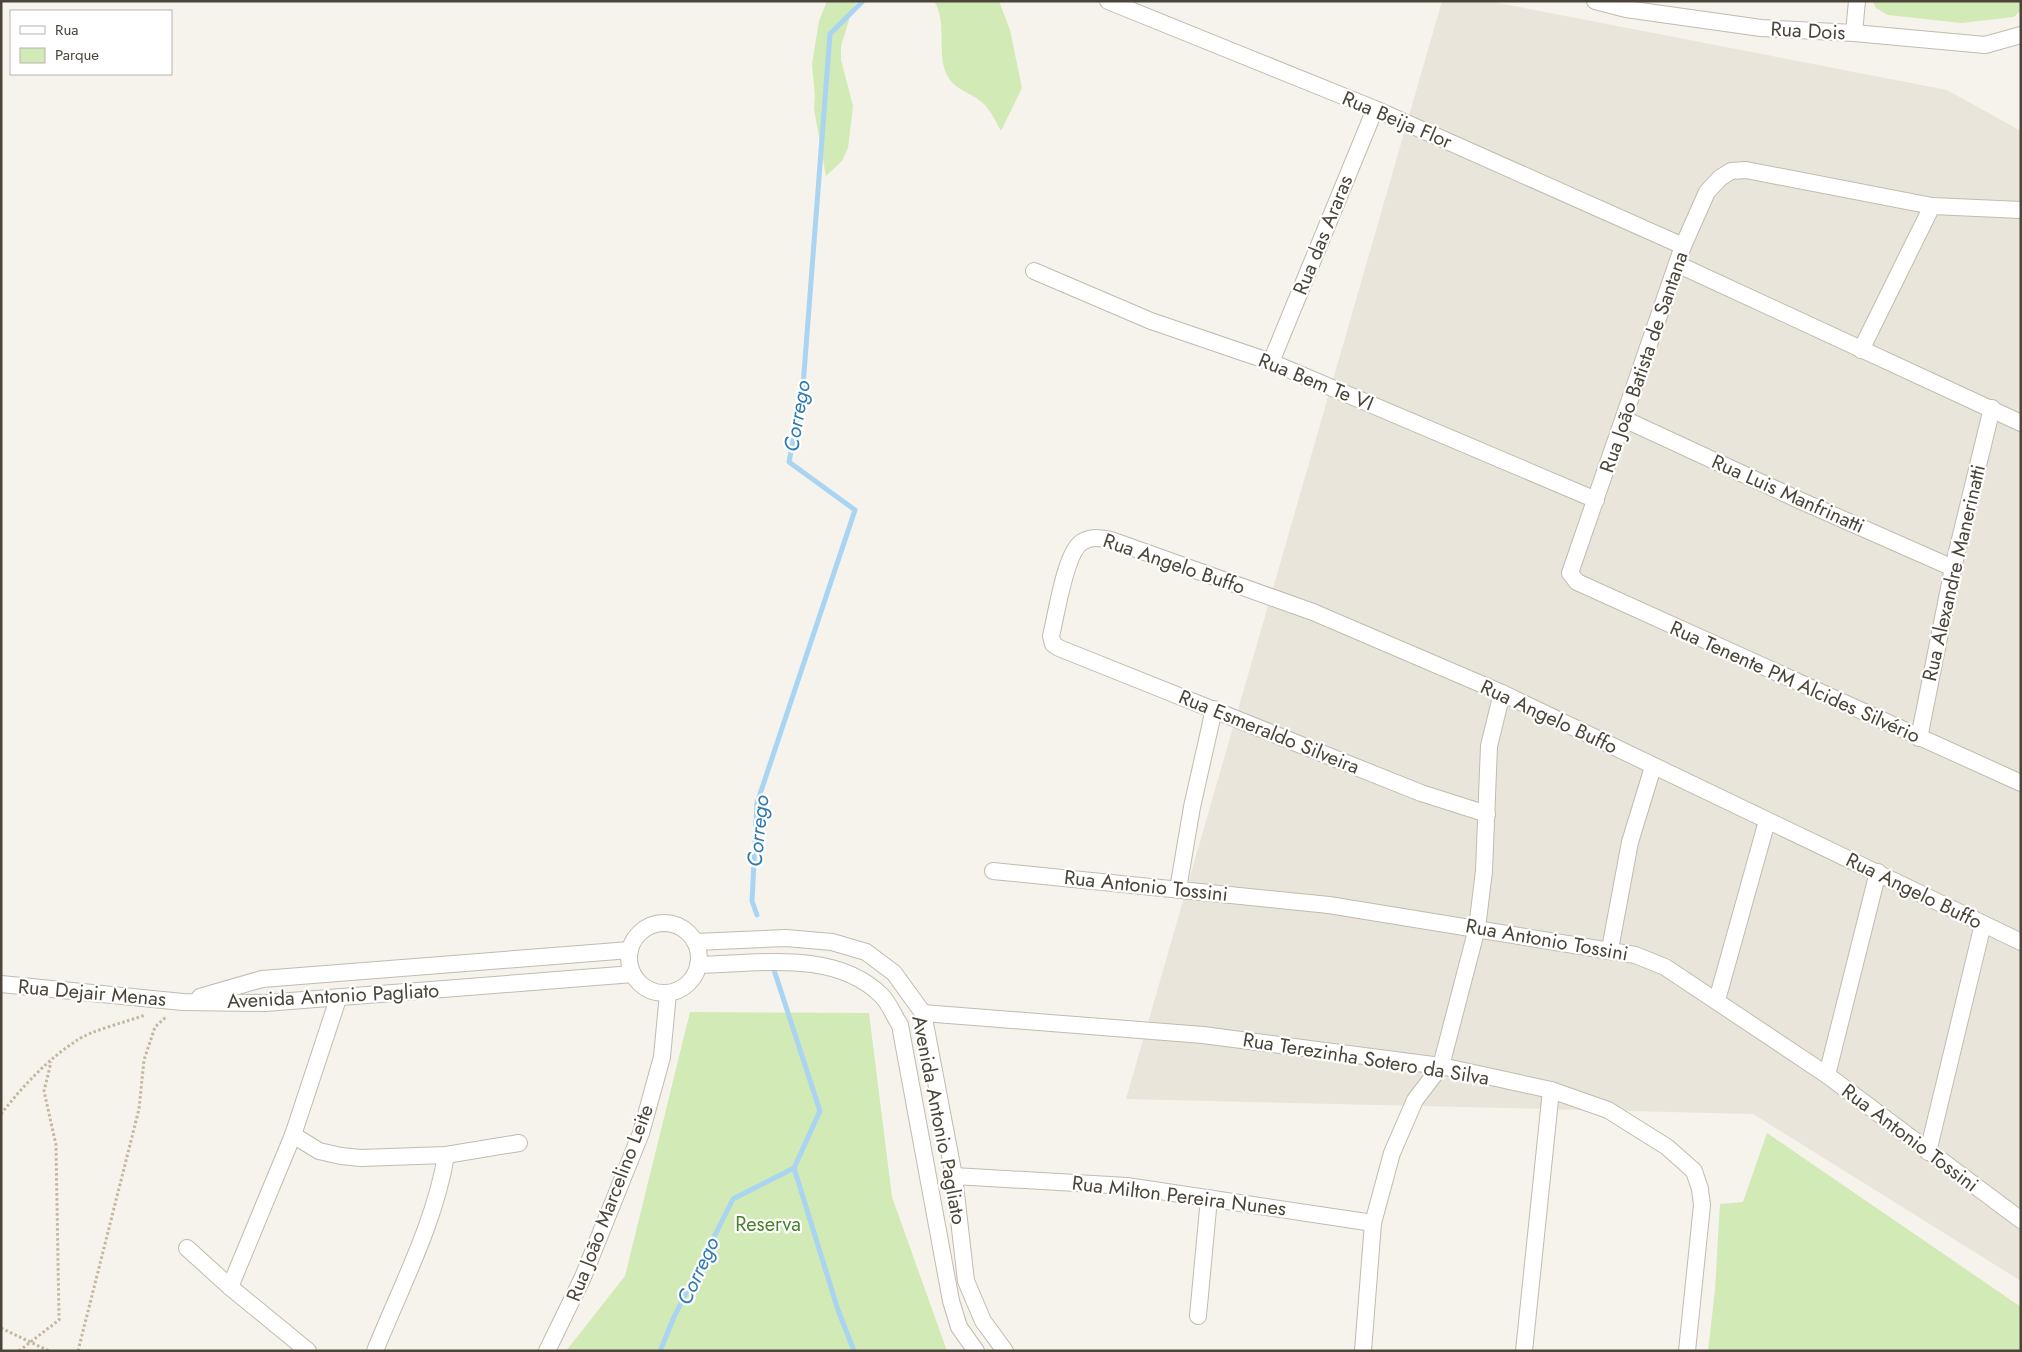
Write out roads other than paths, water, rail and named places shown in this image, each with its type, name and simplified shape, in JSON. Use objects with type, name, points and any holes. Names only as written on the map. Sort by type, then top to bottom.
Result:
[{"type":"street","name":"Rua Beija Flor","points":[[1108,1],[1374,109],[1683,246]]},
{"type":"street","name":"Rua Dois","points":[[1595,1],[1626,9],[1761,28],[1854,33],[1985,45],[2021,34]]},
{"type":"street","points":[[1854,33],[1857,1]]},
{"type":"street","name":"Rua das Araras","points":[[1271,362],[1374,109]]},
{"type":"street","name":"Rua João Batista de Santana","points":[[1571,577],[1570,573],[1683,246],[1707,192],[1720,178],[1731,171],[1746,170],[1932,206]]},
{"type":"street","points":[[1861,350],[1932,206],[2021,210]]},
{"type":"street","points":[[1677,264],[2021,423]]},
{"type":"street","name":"Rua Bem Te VI","points":[[1034,272],[1151,320],[1271,362],[1596,500]]},
{"type":"street","name":"Rua Alexandre Manerinatti","points":[[1919,738],[1953,568],[1992,408]]},
{"type":"street","name":"Rua Luis Manfrinatti","points":[[1624,419],[1953,568]]},
{"type":"street","name":"Rua Angelo Buffo","points":[[1052,644],[1051,636],[1070,558],[1079,543],[1093,537],[1111,540],[1313,612],[1502,693],[2021,942]]},
{"type":"street","name":"Rua Tenente PM Alcides Silvério","points":[[1571,577],[1577,582],[2021,783]]},
{"type":"street","name":"Rua Esmeraldo Silveira","points":[[1052,644],[1421,792],[1487,814]]},
{"type":"street","points":[[1363,1351],[1373,1223],[1392,1153],[1416,1100],[1441,1066],[1477,928],[1487,814],[1489,746],[1502,693]]},
{"type":"street","points":[[1178,889],[1192,806],[1214,710]]},
{"type":"street","points":[[1610,949],[1630,842],[1653,767]]},
{"type":"street","points":[[1717,1000],[1767,821]]},
{"type":"street","name":"Rua Antonio Tossini","points":[[993,871],[1329,905],[1610,949],[1635,955],[1665,967],[1717,1000],[1826,1075],[2021,1220]]},
{"type":"street","points":[[1826,1075],[1878,872]]},
{"type":"street","points":[[666,923],[677,926],[688,932],[695,942],[699,953],[698,965],[688,984],[678,990],[668,993],[647,989],[633,974],[629,962],[630,950],[635,938],[643,930],[654,924],[666,923]]},
{"type":"street","points":[[1928,1152],[1983,924]]},
{"type":"street","name":"Avenida Antonio Pagliato","points":[[695,942],[786,938],[832,942],[866,952],[894,973],[922,1013],[954,1176],[966,1281],[983,1321],[1005,1351]]},
{"type":"street","name":"Avenida Antonio Pagliato","points":[[183,1002],[262,978],[630,950]]},
{"type":"street","name":"Avenida Antonio Pagliato","points":[[698,965],[791,963],[829,966],[859,978],[883,996],[900,1025],[950,1301],[959,1327],[976,1351]]},
{"type":"street","name":"Avenida Antonio Pagliato","points":[[183,1002],[264,1003],[633,974]]},
{"type":"street","name":"Rua Dejair Menas","points":[[1,984],[183,1002]]},
{"type":"street","name":"Rua João Marcelino Leite","points":[[547,1351],[583,1277],[641,1133],[662,1058],[668,993]]},
{"type":"street","points":[[230,1287],[293,1135],[338,998]]},
{"type":"street","name":"Rua Terezinha Sotero da Silva","points":[[922,1013],[1203,1035],[1441,1066],[1550,1090],[1608,1110],[1667,1147],[1694,1171],[1700,1189],[1702,1204],[1687,1351]]},
{"type":"street","points":[[1524,1351],[1550,1090]]},
{"type":"street","points":[[293,1135],[319,1151],[361,1158],[446,1154],[519,1143]]},
{"type":"street","points":[[375,1351],[434,1205],[442,1179],[446,1154]]},
{"type":"street","name":"Rua Milton Pereira Nunes","points":[[954,1176],[1127,1186],[1373,1223]]},
{"type":"street","points":[[1198,1316],[1209,1198]]},
{"type":"street","points":[[187,1248],[230,1287],[308,1351]]},
{"type":"waterway","name":"Corrego","points":[[757,915],[752,901],[757,803],[855,510],[789,462],[803,386],[830,34],[863,1]]},
{"type":"waterway","name":"Corrego","points":[[660,1351],[674,1317],[733,1199],[794,1168],[820,1111],[774,970]]},
{"type":"waterway","points":[[794,1168],[838,1310],[854,1351]]},
{"type":"park label","name":"Reserva","points":[[768,1224]]}]
